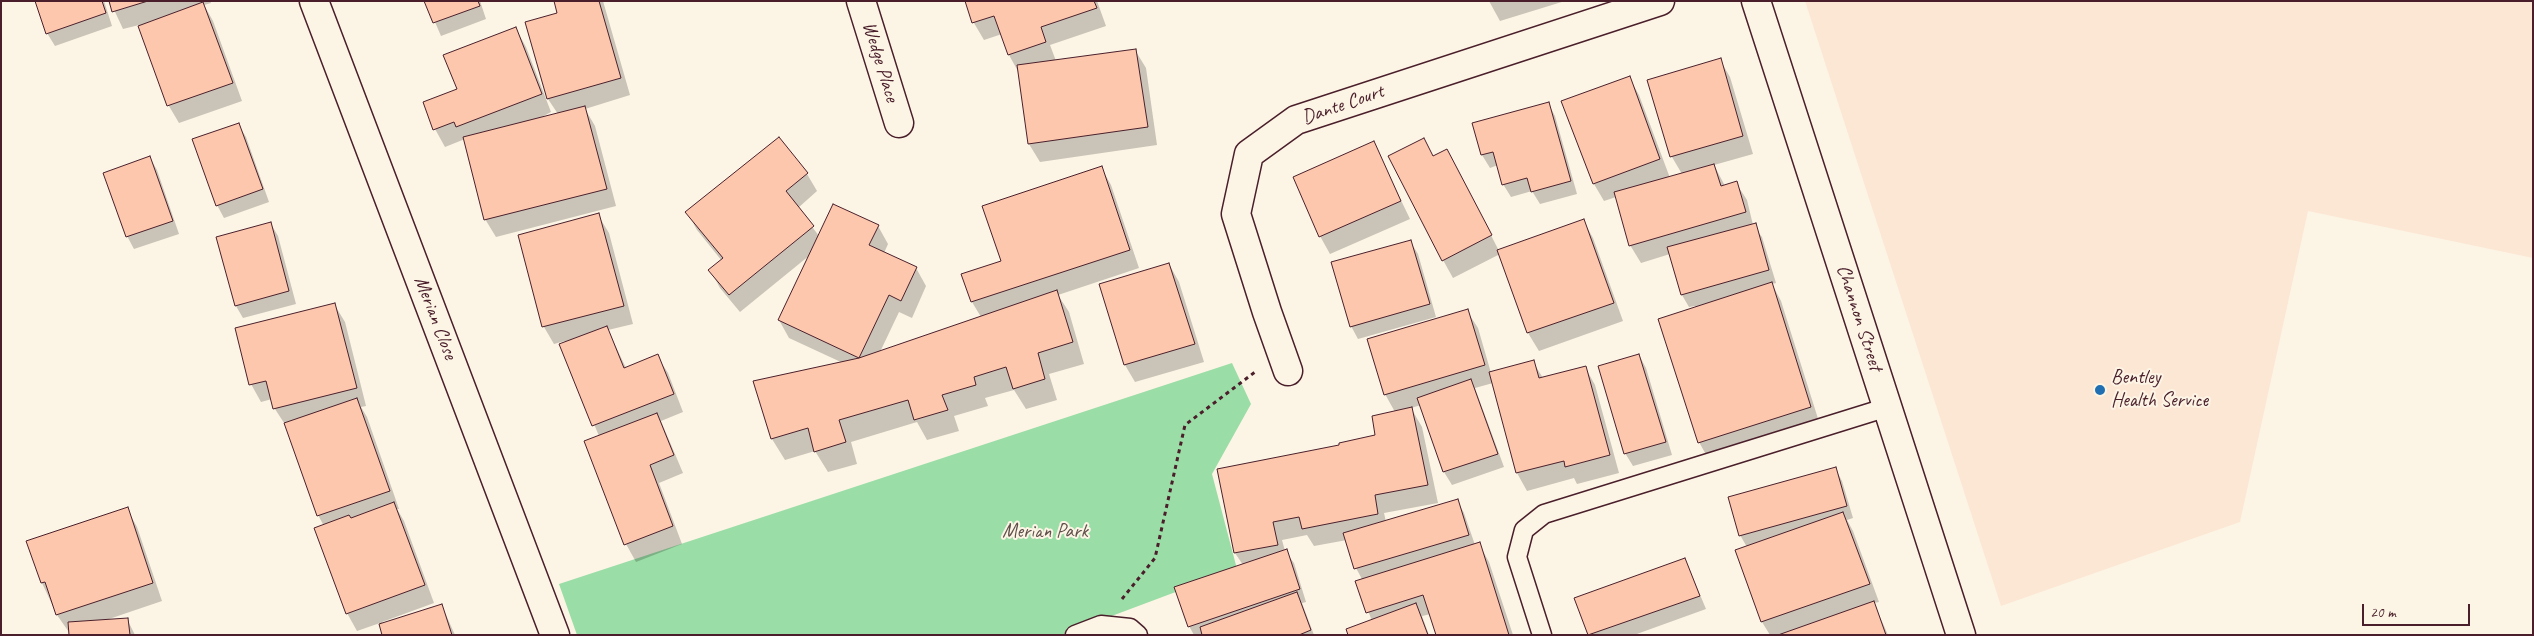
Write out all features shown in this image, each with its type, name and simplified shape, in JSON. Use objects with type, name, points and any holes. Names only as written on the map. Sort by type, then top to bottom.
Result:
[{"type":"street","name":"Merian Close","points":[[314,1],[555,635]]},
{"type":"street","name":"Wedge Place","points":[[861,1],[899,123]]},
{"type":"street","name":"Dante Court","points":[[1285,361],[1267,312],[1236,214],[1248,154],[1296,120],[1660,1]]},
{"type":"street","name":"Channon Street","points":[[1756,1],[1961,635]]},
{"type":"lane","points":[[1542,635],[1517,556],[1524,530],[1544,514],[1888,407]]},
{"type":"lane","points":[[1075,635],[1101,625],[1130,628],[1138,635]]},
{"type":"path","points":[[1101,625],[1155,558],[1186,425],[1285,361]]},
{"type":"shaded area","name":"Bentley Health Service","points":[[1805,1],[2533,1],[2533,258],[2308,211],[2240,522],[2001,606]]},
{"type":"green space","name":"Merian Park","points":[[1232,363],[1251,404],[1212,474],[1237,569],[1061,635],[577,635],[559,584]]},
{"type":"building","points":[[35,1],[102,1],[106,13],[46,34]]},
{"type":"building","points":[[109,1],[148,1],[112,12]]},
{"type":"building","points":[[424,1],[478,1],[480,6],[433,23]]},
{"type":"building","points":[[554,1],[599,1],[621,78],[547,99],[525,22],[557,13]]},
{"type":"building","points":[[965,1],[1094,1],[1097,8],[1041,27],[1046,42],[1008,55],[994,16],[972,23]]},
{"type":"building","points":[[203,2],[233,83],[167,106],[138,26]]},
{"type":"building","points":[[516,27],[542,94],[456,127],[454,122],[433,130],[423,102],[457,89],[443,55]]},
{"type":"building","points":[[1136,49],[1148,127],[1028,144],[1017,65]]},
{"type":"building","points":[[1721,58],[1743,136],[1670,157],[1647,80]]},
{"type":"building","points":[[1630,76],[1660,159],[1593,184],[1561,101]]},
{"type":"building","points":[[1549,102],[1571,181],[1531,192],[1527,178],[1502,185],[1493,152],[1481,155],[1472,123]]},
{"type":"building","points":[[585,106],[607,189],[484,220],[463,137]]},
{"type":"building","points":[[239,123],[263,189],[216,206],[192,139]]},
{"type":"building","points":[[779,137],[808,173],[786,191],[814,226],[729,295],[708,270],[723,258],[685,212]]},
{"type":"building","points":[[1424,138],[1433,156],[1447,149],[1492,235],[1442,261],[1388,156]]},
{"type":"building","points":[[1374,141],[1401,201],[1319,237],[1293,177]]},
{"type":"building","points":[[150,156],[173,221],[126,237],[103,173]]},
{"type":"building","points":[[1714,164],[1721,186],[1737,181],[1746,212],[1629,246],[1614,192]]},
{"type":"building","points":[[1102,166],[1130,250],[971,302],[961,274],[1001,261],[982,206]]},
{"type":"building","points":[[833,204],[879,225],[869,245],[917,267],[901,301],[889,295],[859,358],[778,320]]},
{"type":"building","points":[[599,213],[624,306],[542,327],[518,235]]},
{"type":"building","points":[[1584,219],[1614,303],[1527,333],[1497,250]]},
{"type":"building","points":[[271,222],[289,291],[235,306],[216,237]]},
{"type":"building","points":[[1756,223],[1769,270],[1681,295],[1667,247]]},
{"type":"building","points":[[1411,240],[1430,304],[1350,327],[1331,262]]},
{"type":"building","points":[[1169,263],[1195,344],[1124,365],[1099,284]]},
{"type":"building","points":[[1772,282],[1811,407],[1698,443],[1658,319]]},
{"type":"building","points":[[1057,290],[1073,342],[1038,353],[1045,379],[1013,389],[1006,367],[974,377],[976,385],[942,395],[948,410],[914,420],[908,400],[839,420],[846,442],[814,452],[808,428],[771,439],[753,381],[859,358]]},
{"type":"building","points":[[335,303],[357,388],[273,409],[266,381],[249,385],[235,328]]},
{"type":"building","points":[[1468,309],[1485,365],[1384,395],[1367,339]]},
{"type":"building","points":[[607,326],[624,368],[658,354],[674,394],[592,426],[559,344]]},
{"type":"building","points":[[1639,354],[1666,442],[1624,454],[1598,366]]},
{"type":"building","points":[[1534,360],[1539,378],[1586,366],[1610,455],[1565,467],[1564,461],[1516,473],[1489,372]]},
{"type":"building","points":[[1471,379],[1498,454],[1443,472],[1417,398]]},
{"type":"building","points":[[357,398],[390,491],[317,516],[284,423]]},
{"type":"building","points":[[1412,407],[1428,485],[1375,495],[1378,514],[1302,529],[1299,517],[1273,522],[1278,545],[1234,553],[1217,469],[1339,445],[1339,443],[1375,435],[1372,416]]},
{"type":"building","points":[[657,413],[674,455],[650,465],[673,526],[624,545],[584,441]]},
{"type":"building","points":[[1836,467],[1847,506],[1739,536],[1728,497]]},
{"type":"building","points":[[1458,499],[1469,535],[1354,569],[1343,533]]},
{"type":"building","points":[[394,502],[425,585],[346,614],[314,528],[349,515],[351,518]]},
{"type":"building","points":[[128,507],[153,583],[56,615],[45,582],[41,583],[26,541]]},
{"type":"building","points":[[1843,512],[1870,584],[1761,622],[1735,550]]},
{"type":"building","points":[[1480,542],[1509,635],[1436,635],[1423,595],[1366,613],[1355,581]]},
{"type":"building","points":[[1287,549],[1300,589],[1188,627],[1174,587]]},
{"type":"building","points":[[1685,558],[1700,596],[1588,635],[1574,598]]},
{"type":"building","points":[[1297,592],[1311,630],[1299,635],[1202,635],[1200,627]]},
{"type":"building","points":[[1874,601],[1886,635],[1778,635]]},
{"type":"building","points":[[1416,603],[1428,635],[1348,635],[1346,629]]},
{"type":"building","points":[[442,604],[452,635],[382,635],[379,624]]},
{"type":"building","points":[[128,618],[130,635],[69,635],[68,622]]},
{"type":"place","name":"Bentley Health Service","points":[[2100,390]]}]
